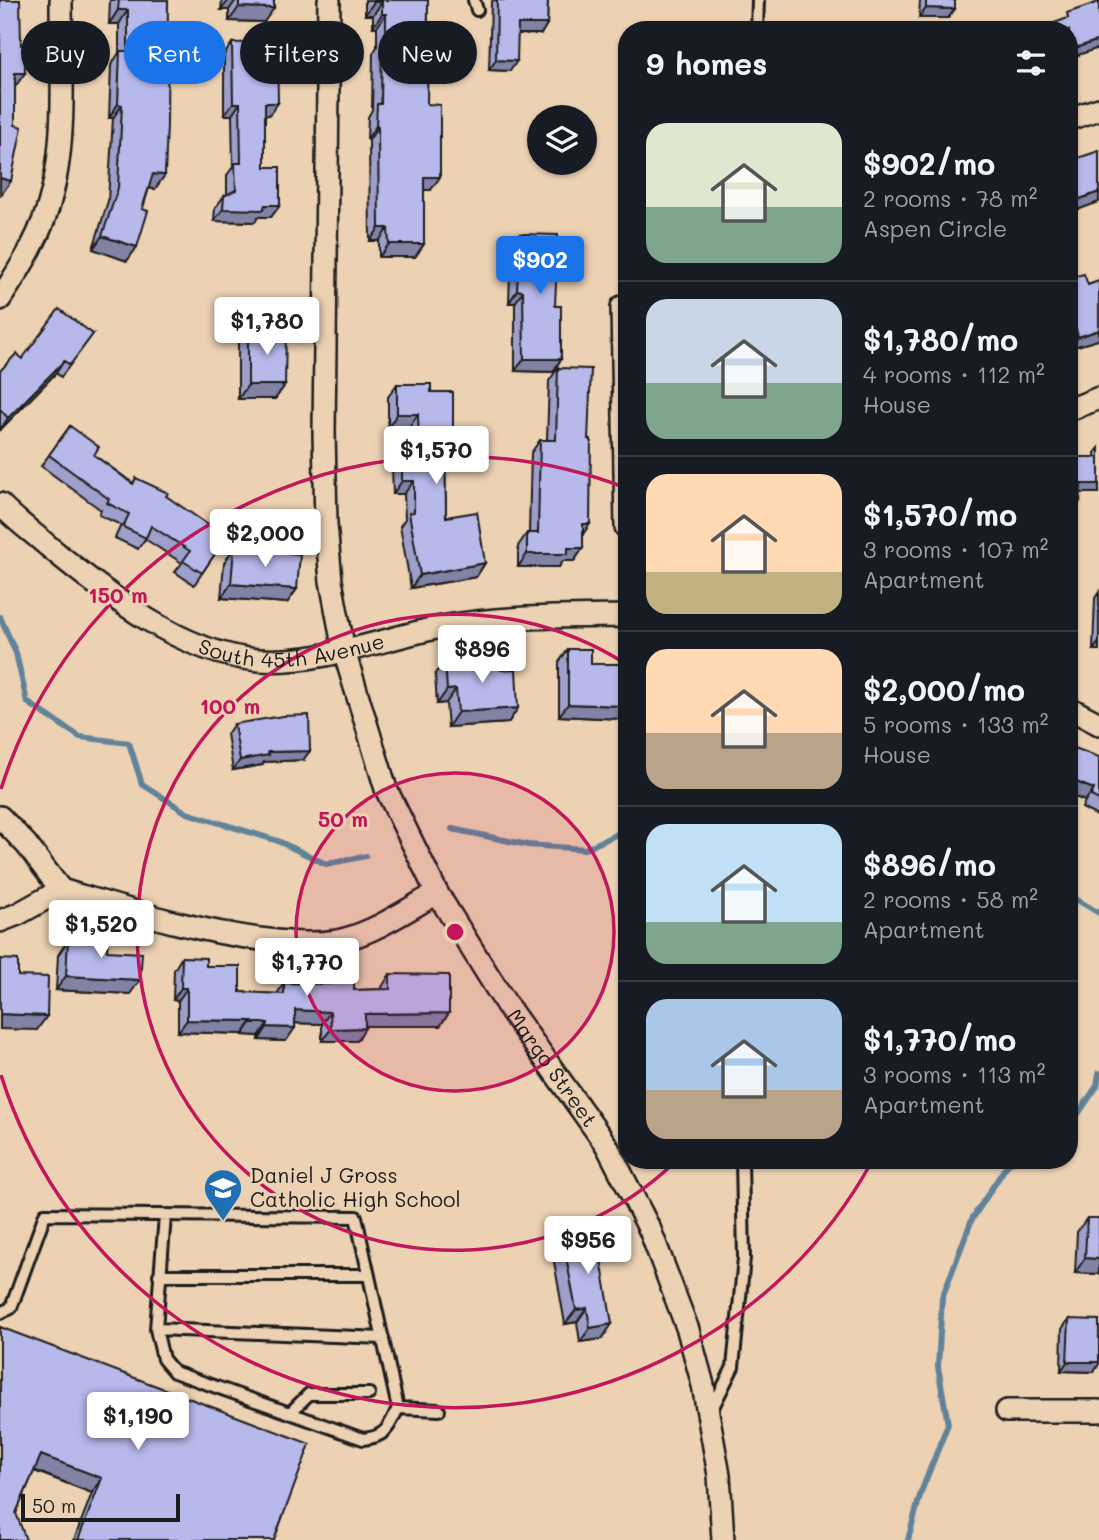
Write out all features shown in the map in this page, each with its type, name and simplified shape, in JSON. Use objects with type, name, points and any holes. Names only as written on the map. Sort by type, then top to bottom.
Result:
[{"type":"street","points":[[0,299],[27,258],[52,194],[60,138],[61,0]]},
{"type":"street","name":"Margo Street","points":[[328,0],[324,432],[326,524],[330,570],[344,651],[386,789],[437,893],[508,1007],[607,1146],[618,1168]]},
{"type":"street","points":[[1078,406],[1099,398]]},
{"type":"street","name":"South 45th Avenue","points":[[0,504],[82,574],[141,615],[220,654],[260,660],[302,658],[344,651],[438,628],[516,618],[618,616]]},
{"type":"street","points":[[1078,713],[1099,724]]},
{"type":"street","points":[[0,817],[26,844],[61,890],[166,920],[235,936],[307,944],[342,940],[369,931],[437,893]]},
{"type":"street","points":[[0,921],[61,890]]},
{"type":"street","name":"Margo Street","points":[[618,1169],[654,1242],[688,1330],[710,1413],[719,1475],[723,1540]]},
{"type":"street","points":[[1007,1411],[1099,1411]]},
{"type":"lane","points":[[757,21],[758,0]]},
{"type":"lane","points":[[710,1413],[733,1367],[744,1258],[742,1169]]},
{"type":"lane","points":[[0,1313],[11,1308],[45,1214],[356,1217],[398,1408],[388,1429],[377,1438],[363,1439],[174,1372],[163,1359],[156,1329],[166,1216]]},
{"type":"lane","points":[[159,1275],[368,1275]]},
{"type":"lane","points":[[156,1329],[383,1338]]},
{"type":"lane","points":[[290,1413],[309,1394],[369,1394]]},
{"type":"lane","points":[[398,1408],[439,1410]]},
{"type":"building","points":[[0,0],[20,0],[21,73],[15,73],[15,125],[22,127],[11,181],[0,178]]},
{"type":"building","points":[[119,0],[168,0],[168,21],[128,21],[128,10],[118,10]]},
{"type":"building","points":[[239,0],[274,0],[274,8],[239,7]]},
{"type":"building","points":[[428,0],[428,21],[386,21],[386,14],[382,14],[382,2],[374,2]]},
{"type":"building","points":[[497,0],[548,0],[547,24],[518,24],[517,61],[496,60]]},
{"type":"building","points":[[926,0],[955,0],[955,9],[926,8]]},
{"type":"building","points":[[1099,2],[1099,40],[1078,47],[1078,21],[1060,21],[1068,18],[1067,13]]},
{"type":"building","points":[[232,43],[240,43],[240,84],[278,84],[278,103],[265,103],[265,167],[280,167],[280,205],[265,205],[263,210],[223,209],[224,196],[236,190],[235,163],[241,163],[240,103],[233,103]]},
{"type":"building","points":[[120,51],[124,51],[124,84],[167,84],[165,175],[153,174],[142,209],[148,211],[137,247],[102,236],[118,188],[122,105],[118,104]]},
{"type":"building","points":[[381,84],[427,84],[427,104],[440,105],[440,177],[424,177],[424,244],[389,244],[388,228],[379,228],[376,126],[377,104],[381,104]]},
{"type":"building","points":[[1099,151],[1099,192],[1078,200],[1078,158]]},
{"type":"building","points":[[520,234],[558,235],[555,306],[561,306],[561,359],[524,359],[523,291],[517,290]]},
{"type":"building","points":[[1084,274],[1088,285],[1099,281],[1099,330],[1078,337],[1078,276]]},
{"type":"building","points":[[59,309],[93,334],[70,365],[64,361],[8,418],[0,409],[0,371],[17,353],[22,359]]},
{"type":"building","points":[[248,330],[286,330],[285,385],[248,385]]},
{"type":"building","points":[[558,368],[591,369],[588,439],[591,439],[590,524],[583,524],[583,548],[568,548],[568,554],[527,554],[527,533],[538,533],[540,440],[556,440]]},
{"type":"building","points":[[397,384],[431,384],[431,392],[453,392],[453,439],[445,439],[446,517],[477,512],[485,563],[420,575],[409,513],[414,512],[414,481],[402,481],[402,453],[419,453],[418,414],[397,414]]},
{"type":"building","points":[[70,426],[99,447],[94,455],[133,484],[136,478],[168,493],[166,496],[223,535],[223,542],[202,573],[183,561],[190,551],[151,526],[146,538],[123,527],[129,514],[107,503],[109,499],[49,455]]},
{"type":"building","points":[[1078,457],[1099,457],[1099,484],[1081,484],[1080,501]]},
{"type":"building","points":[[234,548],[300,554],[297,589],[231,584]]},
{"type":"building","points":[[568,649],[591,649],[591,664],[618,664],[618,706],[568,704]]},
{"type":"building","points":[[470,658],[471,664],[500,662],[501,670],[516,669],[518,708],[458,712],[456,689],[447,690],[445,659]]},
{"type":"building","points":[[309,715],[310,751],[268,752],[269,755],[240,760],[234,724],[283,716]]},
{"type":"building","points":[[1078,749],[1099,757],[1099,800],[1091,796],[1094,789],[1078,783]]},
{"type":"building","points":[[86,935],[108,936],[107,951],[142,953],[140,980],[66,976],[68,940],[86,941]]},
{"type":"building","points":[[182,957],[206,958],[206,966],[240,966],[240,992],[284,994],[284,983],[330,984],[330,974],[354,974],[354,990],[390,989],[390,974],[449,975],[449,1013],[365,1014],[365,1028],[331,1029],[330,1012],[295,1010],[295,1028],[267,1027],[268,1023],[251,1023],[252,1021],[187,1020],[187,988],[181,988]]},
{"type":"building","points":[[0,959],[18,960],[18,976],[48,977],[47,1016],[0,1014]]},
{"type":"building","points":[[1087,1218],[1099,1218],[1099,1259],[1085,1258]]},
{"type":"building","points":[[596,1230],[612,1324],[590,1328],[587,1308],[576,1310],[562,1235]]},
{"type":"building","points":[[1069,1319],[1099,1320],[1099,1362],[1067,1362]]},
{"type":"building","points":[[0,1327],[310,1444],[274,1540],[78,1540],[102,1478],[41,1455],[16,1513],[26,1540],[0,1540]]},
{"type":"waterway","points":[[0,617],[16,653],[27,702],[80,737],[129,743],[142,784],[187,813],[278,841],[326,864],[366,856]]},
{"type":"waterway","points":[[452,829],[528,845],[585,849],[618,834]]},
{"type":"waterway","points":[[1078,900],[1099,913]]},
{"type":"waterway","points":[[1078,1114],[1097,1086],[1099,1073]]},
{"type":"waterway","points":[[908,1540],[921,1492],[948,1424],[938,1367],[942,1298],[972,1219],[1004,1169]]},
{"type":"place","name":"Daniel J Gross Catholic High School","points":[[223,1222]]}]
